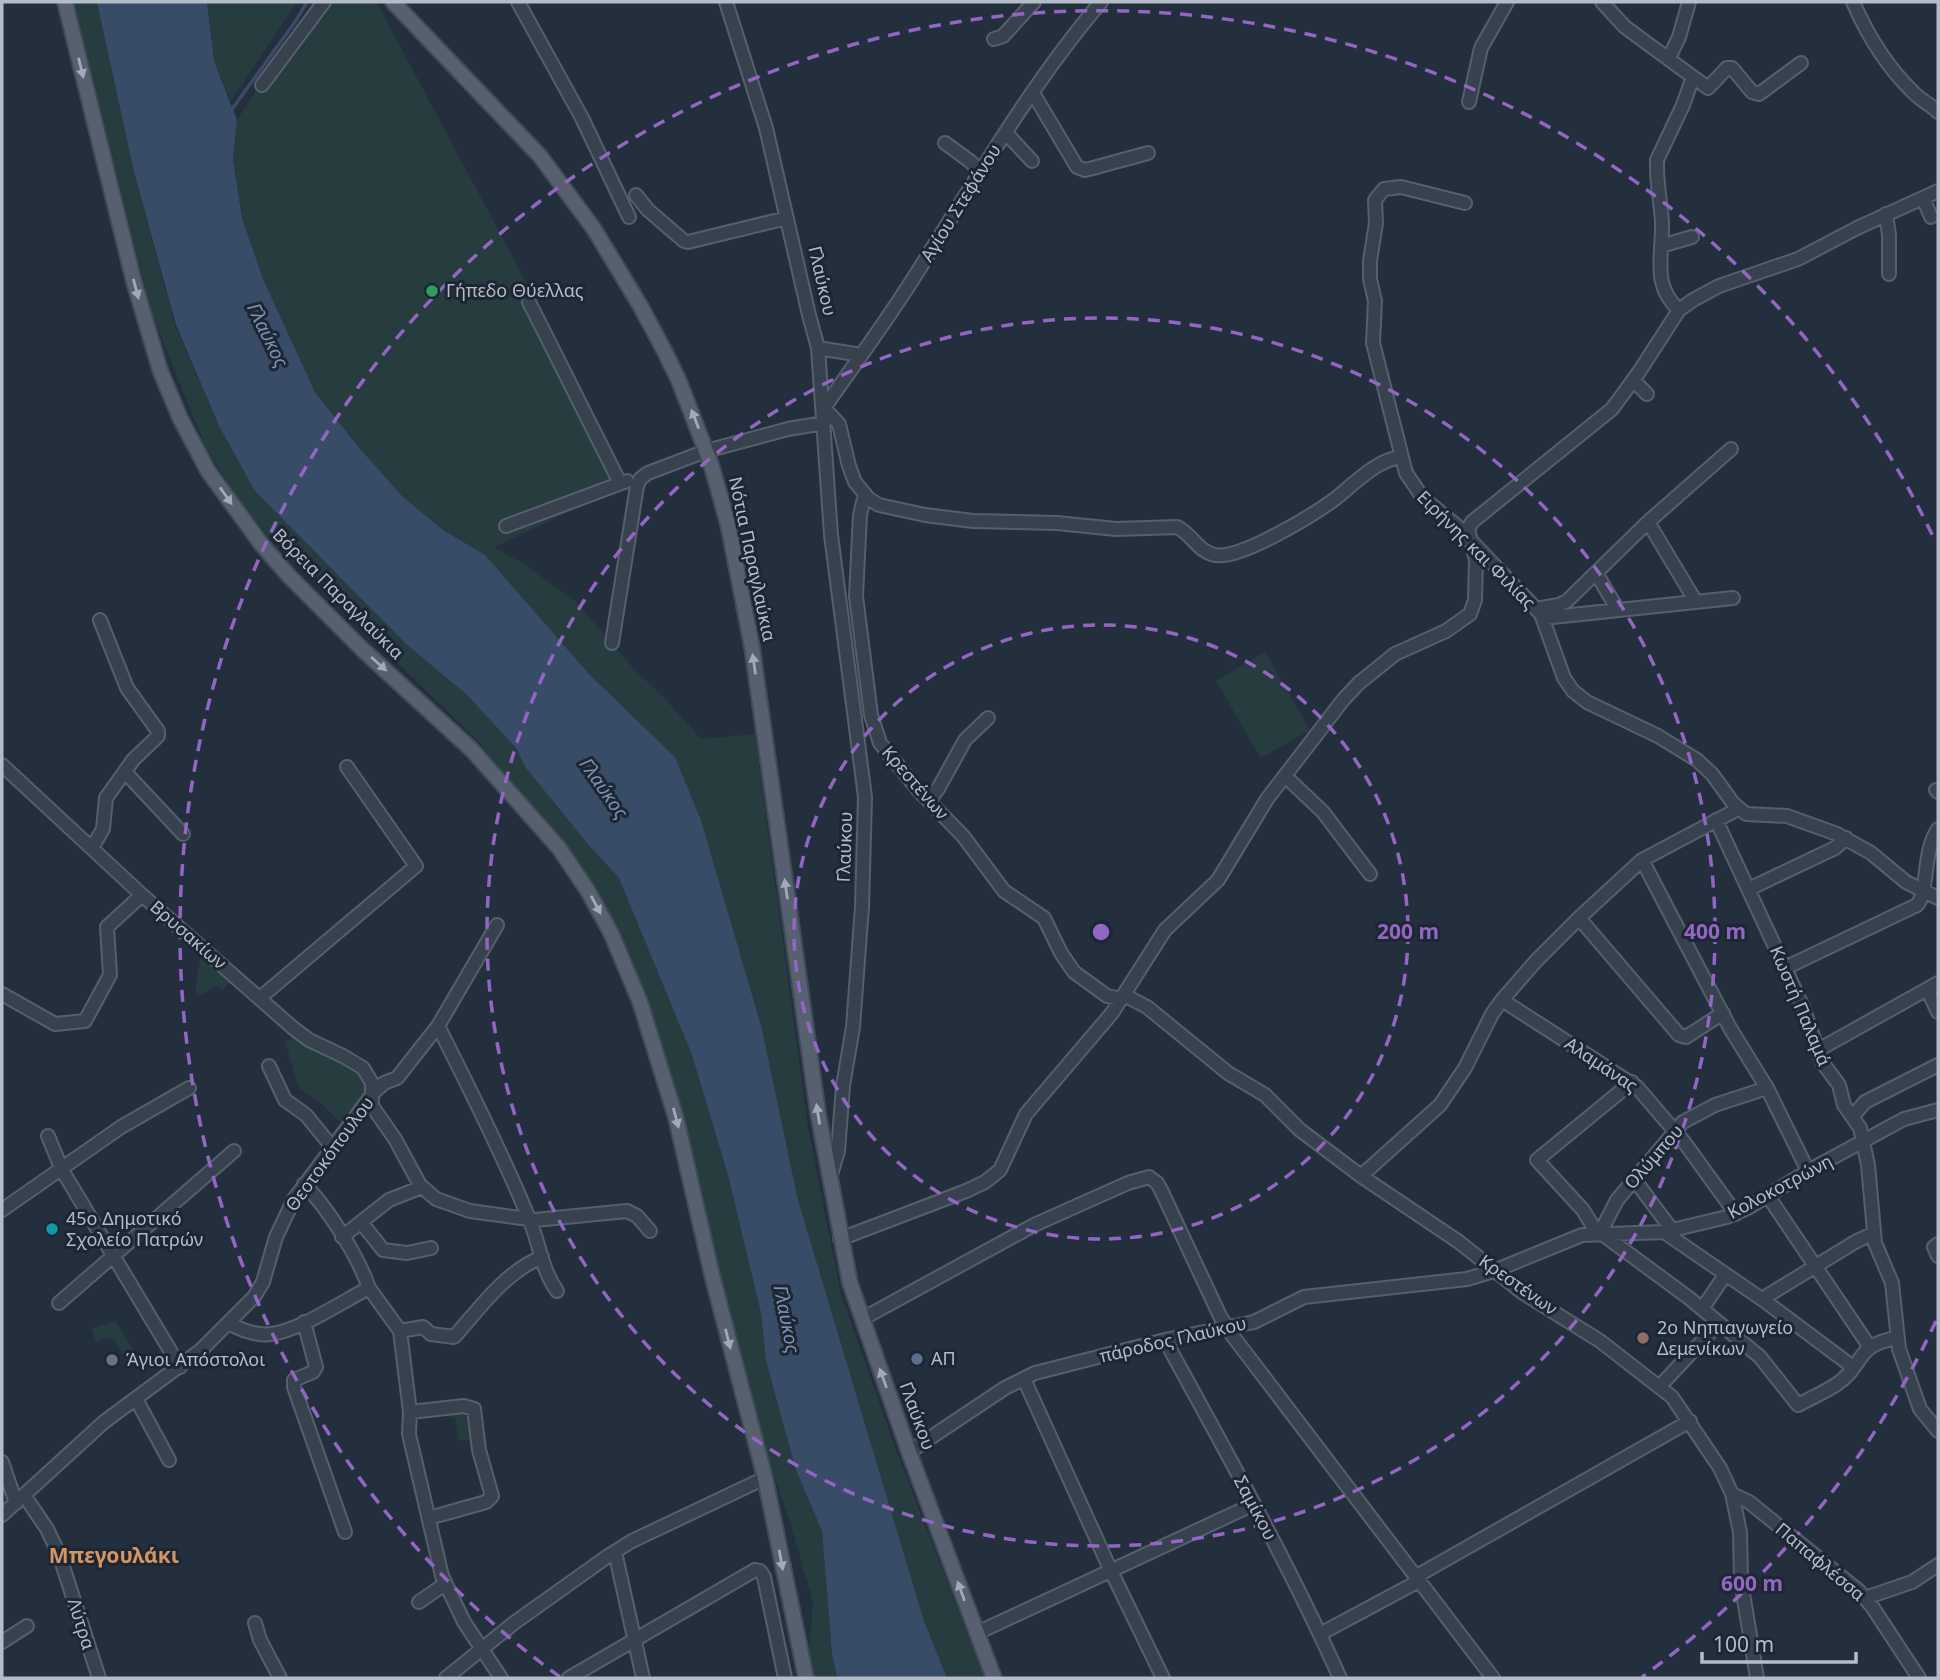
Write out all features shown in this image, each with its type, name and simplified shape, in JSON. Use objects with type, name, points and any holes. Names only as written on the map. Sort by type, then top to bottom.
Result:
[{"type":"main road","name":"Βόρεια Παραγλαύκια","points":[[65,2],[134,282],[156,360],[180,418],[208,471],[262,545],[289,576],[363,650],[472,750],[559,848],[588,891],[611,933],[640,1002],[676,1118],[716,1292],[765,1478],[806,1678]]},
{"type":"main road","name":"Νότια Παραγλαύκια","points":[[393,2],[540,156],[594,229],[665,352],[706,451],[729,524],[752,647],[829,1181]]},
{"type":"main road","name":"Γλαύκου","points":[[829,1181],[840,1239],[862,1319],[994,1678]]},
{"type":"street","points":[[262,85],[324,2]]},
{"type":"street","points":[[517,2],[582,118],[629,217]]},
{"type":"street","name":"Γλαύκου","points":[[726,2],[766,128],[818,348],[831,535],[866,815],[853,1027],[843,1086],[838,1151],[829,1181]]},
{"type":"street","points":[[994,39],[1003,36],[1034,2]]},
{"type":"street","name":"Αγίου Στεφάνου","points":[[824,408],[887,321],[1033,93],[1101,2]]},
{"type":"street","points":[[1469,102],[1481,48],[1507,2]]},
{"type":"street","points":[[1669,58],[1679,37],[1689,2]]},
{"type":"street","points":[[1853,2],[1873,40],[1902,79],[1913,93],[1938,112]]},
{"type":"street","points":[[1609,5],[1625,27],[1708,88],[1727,68],[1732,68],[1756,95],[1765,92],[1801,63]]},
{"type":"street","points":[[1679,310],[1667,297],[1659,269],[1661,246],[1657,160],[1693,77]]},
{"type":"street","points":[[1033,93],[1077,167],[1085,170],[1149,153]]},
{"type":"street","points":[[1006,133],[1032,161]]},
{"type":"street","points":[[944,143],[971,162],[980,173]]},
{"type":"street","name":"Ειρήνης και Φιλίας","points":[[1465,203],[1392,187],[1384,189],[1375,200],[1376,223],[1371,245],[1370,275],[1375,301],[1373,343],[1408,478],[1419,495],[1472,542],[1539,613],[1562,673],[1575,694],[1697,760],[1712,774],[1738,808]]},
{"type":"street","points":[[840,1239],[966,1191],[996,1174],[1005,1164],[1026,1114],[1123,997],[1165,930],[1218,880],[1261,808],[1343,700],[1395,654],[1452,628],[1470,614],[1475,598],[1476,560],[1469,527],[1476,517],[1608,412],[1633,380],[1679,310],[1710,291],[1798,259],[1938,191]]},
{"type":"street","points":[[636,195],[648,210],[688,243],[788,218]]},
{"type":"street","points":[[1923,198],[1931,217]]},
{"type":"street","points":[[1886,214],[1889,274]]},
{"type":"street","points":[[1661,246],[1692,237]]},
{"type":"street","points":[[530,302],[620,483]]},
{"type":"street","points":[[818,348],[861,355]]},
{"type":"street","points":[[1633,380],[1647,394]]},
{"type":"street","points":[[824,408],[839,424],[855,482],[879,505],[925,515],[973,521],[1057,523],[1116,529],[1173,526],[1185,532],[1202,550],[1224,556],[1255,546],[1330,502],[1387,460],[1402,457]]},
{"type":"street","points":[[506,526],[620,483],[639,480],[648,473],[706,451],[788,429],[824,423]]},
{"type":"street","points":[[1539,613],[1565,603],[1648,522],[1731,449]]},
{"type":"street","points":[[612,643],[639,480]]},
{"type":"street","name":"Κρεστένων","points":[[865,494],[860,515],[856,596],[871,715],[880,743],[963,836],[1004,891],[1044,918],[1060,953],[1074,972],[1107,996],[1123,997],[1147,1007],[1228,1073],[1265,1095],[1309,1137],[1361,1176],[1459,1242],[1523,1293],[1600,1341],[1676,1401],[1727,1479],[1732,1494],[1740,1532],[1741,1581],[1757,1678]]},
{"type":"street","points":[[1648,522],[1696,602]]},
{"type":"street","points":[[1596,573],[1618,610]]},
{"type":"street","points":[[1539,613],[1618,610],[1733,598]]},
{"type":"street","points":[[92,848],[103,828],[106,798],[133,760],[158,736],[158,731],[127,688],[100,620]]},
{"type":"street","points":[[929,800],[965,740],[988,718]]},
{"type":"street","name":"Βρυσακίων","points":[[2,765],[142,895],[303,1036],[363,1069],[371,1081],[372,1107],[422,1187]]},
{"type":"street","points":[[261,998],[416,866],[347,767]]},
{"type":"street","points":[[125,772],[183,834]]},
{"type":"street","points":[[1285,776],[1324,812],[1370,874]]},
{"type":"street","points":[[1361,1176],[1440,1105],[1465,1068],[1502,1000],[1579,918],[1642,860],[1738,808],[1751,815],[1787,816],[1846,838],[1871,853],[1906,882],[1938,898]]},
{"type":"street","name":"Κωστή Παλαμά","points":[[1716,820],[1810,1024],[1822,1062],[1839,1085],[1844,1105],[1860,1128],[1870,1180],[1876,1248],[1892,1283],[1897,1338],[1920,1409],[1938,1431]]},
{"type":"street","points":[[1785,968],[1909,911],[1921,901],[1928,850],[1938,829]]},
{"type":"street","points":[[1748,888],[1835,848],[1846,838]]},
{"type":"street","points":[[1642,860],[1723,1013],[1767,1088],[1808,1171]]},
{"type":"street","points":[[2,994],[55,1024],[85,1021],[110,975],[107,927],[142,895]]},
{"type":"street","points":[[1579,918],[1679,1035],[1686,1037],[1723,1013]]},
{"type":"street","name":"Θεοτοκόπουλου","points":[[2,1515],[90,1434],[180,1367],[229,1324],[258,1291],[282,1222],[303,1184],[371,1096],[384,1083],[397,1078],[438,1026],[498,925]]},
{"type":"street","points":[[1818,1050],[1933,986],[1938,1012]]},
{"type":"street","name":"Αλαμάνας","points":[[1502,1000],[1632,1082],[1675,1131],[1736,1214]]},
{"type":"street","points":[[438,1026],[491,1131],[530,1220],[547,1275],[556,1291]]},
{"type":"street","points":[[1853,1116],[1865,1102],[1938,1065]]},
{"type":"street","points":[[269,1066],[285,1100],[302,1111],[332,1147]]},
{"type":"street","points":[[1632,1082],[1537,1160],[1583,1210],[1600,1233],[1702,1309],[1763,1361],[1798,1405],[1840,1383],[1869,1346],[1897,1338]]},
{"type":"street","points":[[2,1210],[121,1127],[189,1088]]},
{"type":"street","name":"Ολύμπου","points":[[1600,1233],[1609,1212],[1634,1179],[1689,1117],[1706,1108],[1767,1088]]},
{"type":"street","name":"Κολοκοτρώνη","points":[[1494,1271],[1574,1237],[1600,1233],[1619,1235],[1668,1231],[1736,1214],[1808,1171],[1909,1117],[1938,1110]]},
{"type":"street","points":[[48,1136],[62,1170],[180,1367]]},
{"type":"street","points":[[59,1303],[234,1151]]},
{"type":"street","points":[[862,1319],[1034,1225],[1128,1183],[1149,1177],[1161,1190],[1226,1326],[1493,1678]]},
{"type":"street","points":[[1634,1179],[1668,1231],[1853,1367]]},
{"type":"street","points":[[303,1184],[323,1204],[369,1288],[400,1331],[410,1412],[410,1439],[436,1557],[445,1584],[464,1622],[501,1678]]},
{"type":"street","points":[[342,1237],[389,1200],[422,1187],[436,1199],[458,1208],[530,1220],[627,1211],[637,1216],[650,1231]]},
{"type":"street","points":[[1768,1196],[1869,1346]]},
{"type":"street","points":[[361,1222],[383,1250],[407,1253],[431,1248]]},
{"type":"street","points":[[1762,1300],[1855,1241],[1874,1233]]},
{"type":"street","points":[[1938,1244],[1934,1247],[1938,1256]]},
{"type":"street","points":[[400,1331],[422,1327],[431,1334],[454,1337],[508,1277],[526,1263],[542,1256]]},
{"type":"street","name":"πάροδος Γλαύκου","points":[[909,1452],[1024,1379],[1043,1371],[1165,1340],[1254,1322],[1304,1297],[1455,1281],[1494,1271]]},
{"type":"street","points":[[1702,1309],[1725,1275]]},
{"type":"street","points":[[229,1324],[269,1335],[304,1322],[369,1288]]},
{"type":"street","points":[[304,1322],[316,1367],[313,1372],[294,1380],[294,1387],[345,1532]]},
{"type":"street","points":[[1660,1386],[1719,1323]]},
{"type":"street","name":"Σαμίκου","points":[[1165,1340],[1254,1504],[1340,1678]]},
{"type":"street","points":[[1024,1379],[1163,1678]]},
{"type":"street","points":[[136,1399],[169,1460]]},
{"type":"street","points":[[410,1412],[464,1406],[474,1409],[479,1450],[492,1496],[486,1502],[429,1518]]},
{"type":"street","points":[[1320,1634],[1690,1421]]},
{"type":"street","name":"Λύτρα","points":[[2,1462],[20,1499],[55,1544],[99,1678]]},
{"type":"street","points":[[446,1678],[563,1586],[615,1552],[765,1478]]},
{"type":"street","name":"Παπαφλέσσα","points":[[1732,1494],[1749,1502],[1847,1580],[1865,1598],[1919,1678]]},
{"type":"street","points":[[977,1633],[1254,1504]]},
{"type":"street","points":[[615,1552],[643,1678]]},
{"type":"street","points":[[1865,1598],[1912,1582],[1938,1565]]},
{"type":"street","points":[[569,1678],[755,1570],[760,1571],[764,1577],[785,1678]]},
{"type":"street","points":[[419,1602],[445,1584]]},
{"type":"street","points":[[256,1623],[260,1640],[279,1678]]},
{"type":"street","points":[[2,1642],[27,1626]]},
{"type":"green space","points":[[74,2],[97,2],[133,168],[175,325],[219,426],[255,491],[406,644],[467,695],[516,748],[526,768],[619,878],[692,1055],[728,1175],[761,1313],[766,1361],[796,1470],[822,1531],[832,1653],[837,1678],[814,1678],[809,1656],[813,1602],[788,1516],[759,1433],[719,1281],[688,1142],[601,910],[481,744],[269,538],[231,488],[205,446],[152,314]]},
{"type":"green space","points":[[207,2],[297,2],[231,101],[214,61]]},
{"type":"green space","points":[[314,2],[375,2],[378,5],[550,327],[628,484],[494,547],[524,564],[576,602],[632,667],[701,739],[755,734],[808,1128],[841,1294],[900,1461],[985,1678],[947,1678],[924,1621],[798,1200],[762,1029],[701,820],[675,757],[590,675],[485,555],[443,530],[402,496],[356,444],[315,392],[263,279],[242,218],[233,160],[237,120]]},
{"type":"green space","points":[[1265,652],[1310,730],[1261,758],[1216,681]]},
{"type":"green space","points":[[201,953],[231,981],[222,990],[216,985],[201,996],[195,990]]},
{"type":"green space","points":[[295,1037],[342,1061],[359,1073],[366,1082],[364,1094],[340,1122],[322,1104],[299,1089],[285,1041]]},
{"type":"green space","points":[[115,1321],[140,1360],[129,1366],[114,1339],[102,1338],[97,1343],[91,1329]]},
{"type":"green space","points":[[466,1413],[470,1440],[459,1441],[455,1417],[450,1418],[450,1415]]},
{"type":"water","name":"Γλαύκος","points":[[97,2],[207,2],[214,61],[237,120],[233,160],[242,218],[263,279],[315,392],[402,496],[443,530],[485,555],[590,675],[675,757],[701,820],[762,1029],[798,1200],[924,1621],[947,1678],[837,1678],[832,1653],[822,1531],[796,1470],[766,1361],[761,1313],[728,1175],[692,1055],[619,878],[526,768],[516,748],[467,695],[406,644],[255,491],[219,426],[176,325],[133,168]]},
{"type":"waterway","points":[[230,112],[307,2]]},
{"type":"place","name":"Γήπεδο Θύελλας","points":[[432,291]]},
{"type":"place","name":"45ο Δημοτικό Σχολείο Πατρών","points":[[52,1229]]},
{"type":"place","name":"2ο Νηπιαγωγείο Δεμενίκων","points":[[1643,1338]]},
{"type":"place","name":"ΑΠ","points":[[917,1359]]},
{"type":"place","name":"Άγιοι Απόστολοι","points":[[112,1360]]},
{"type":"district","name":"Μπεγουλάκι","points":[[114,1556]]}]
